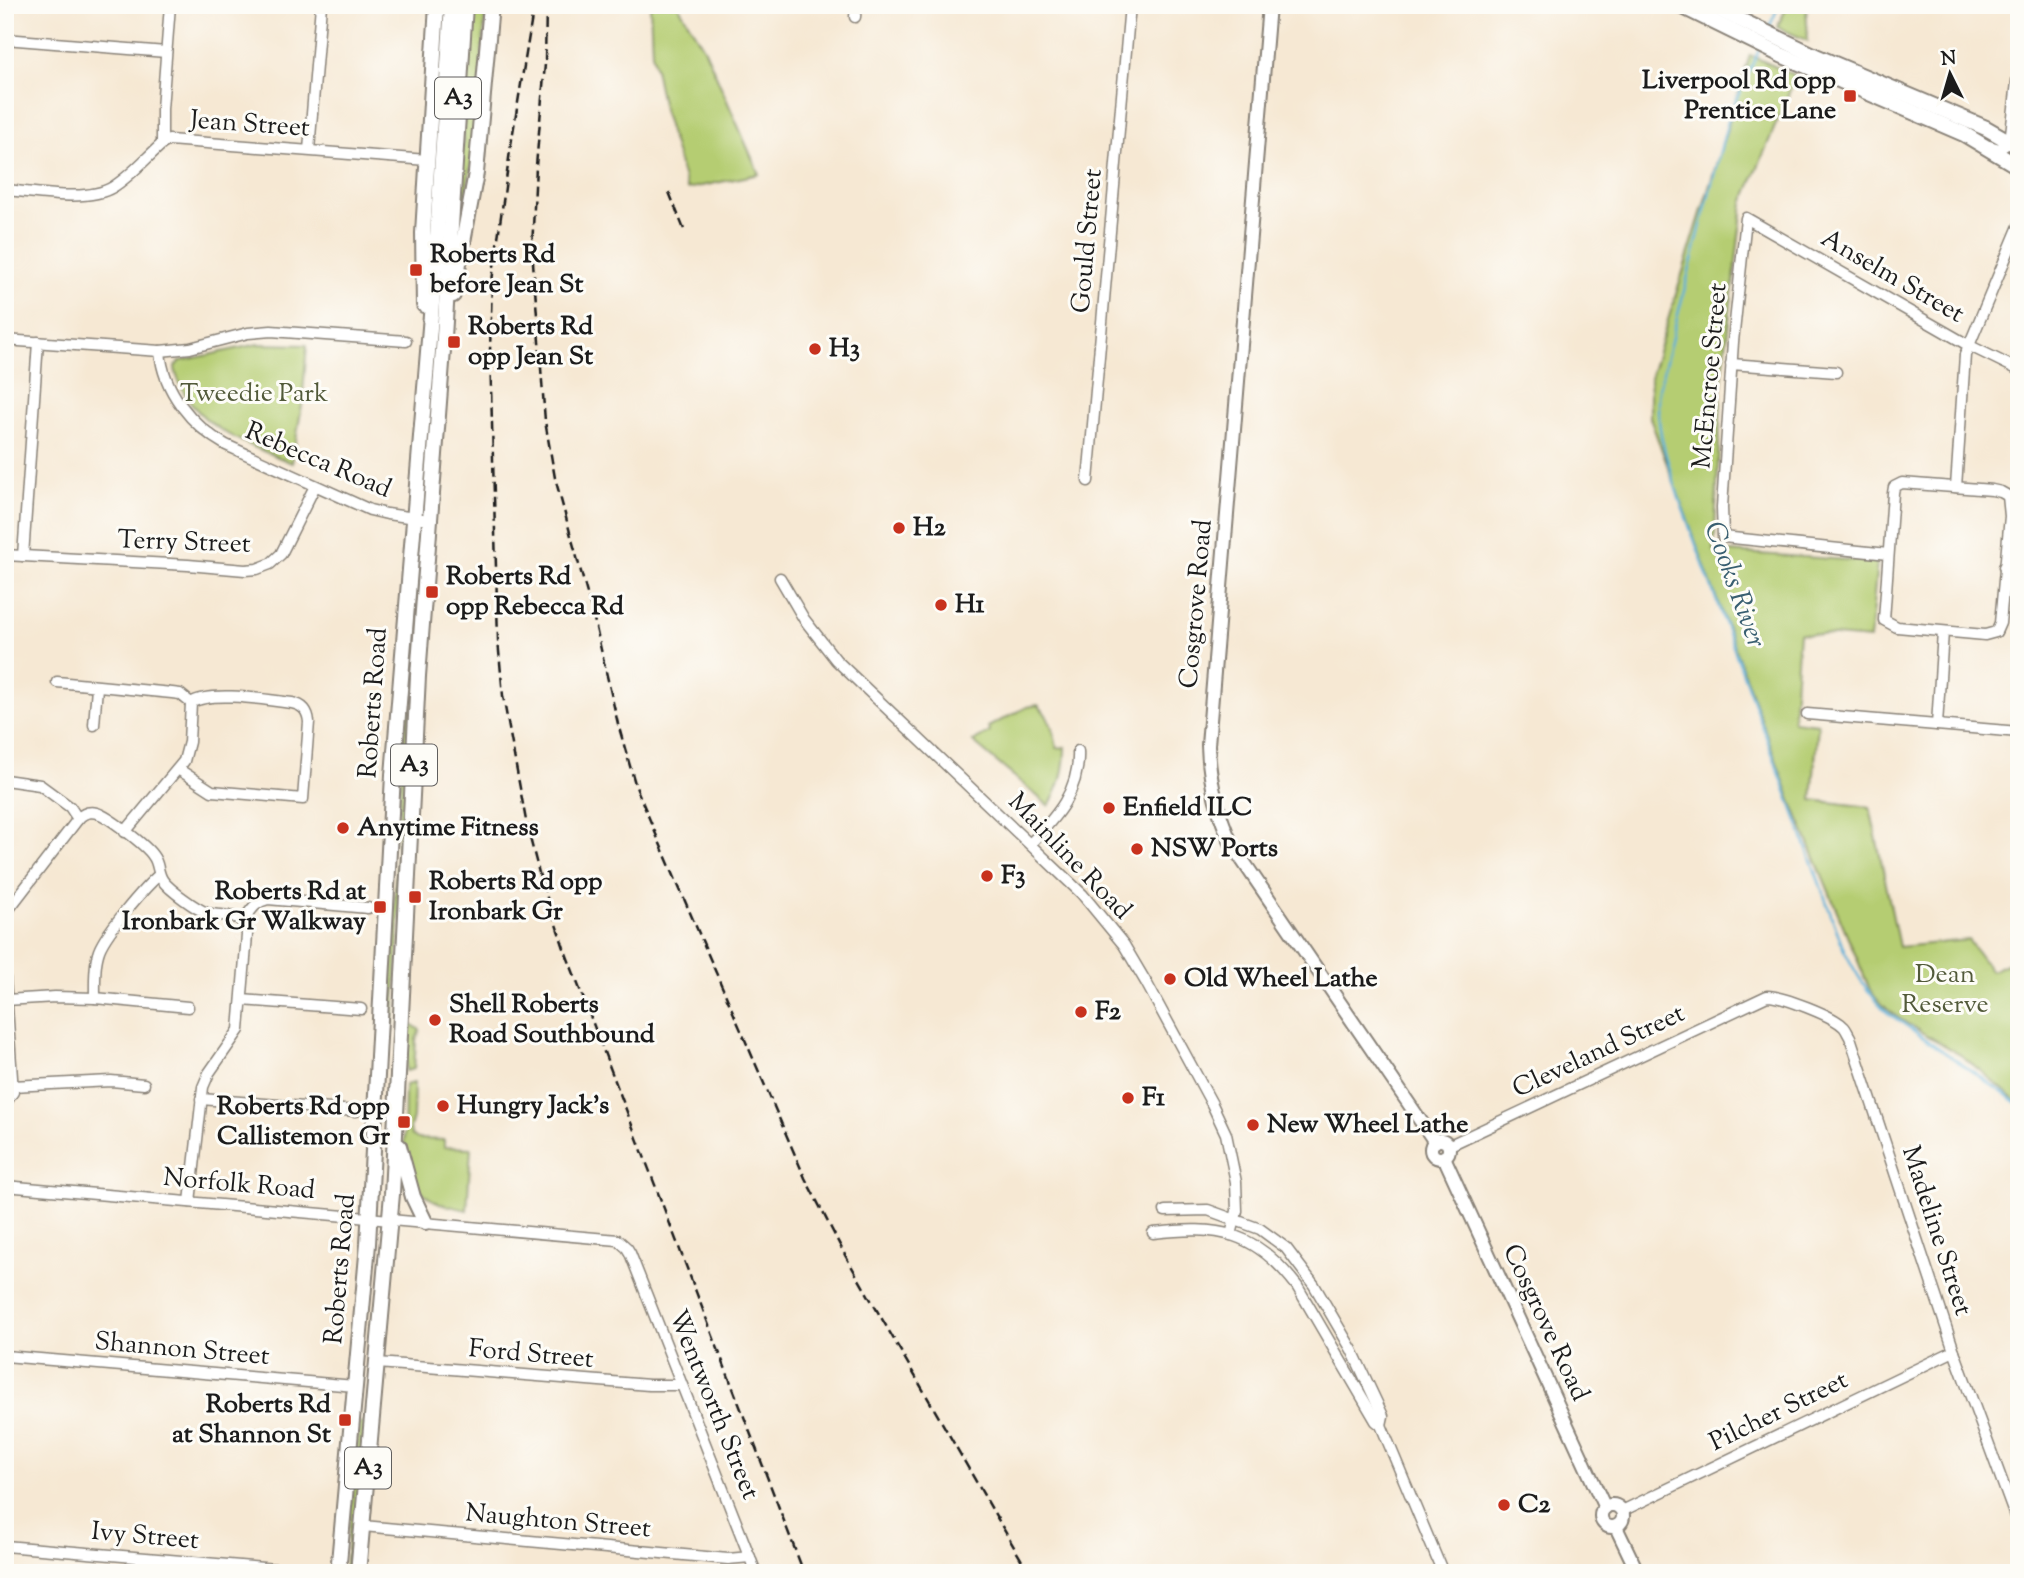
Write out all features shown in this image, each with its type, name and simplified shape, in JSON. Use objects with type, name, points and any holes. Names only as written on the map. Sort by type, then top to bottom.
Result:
[{"type":"highway","points":[[429,348],[422,265],[437,5]]},
{"type":"highway","name":"Roberts Road","points":[[358,1573],[396,1134],[416,718],[444,337],[452,5]]},
{"type":"highway","name":"Roberts Road","points":[[338,1573],[370,1218],[393,775],[429,348],[465,5]]},
{"type":"highway","points":[[444,337],[476,173],[491,5]]},
{"type":"highway","points":[[1679,5],[1743,29],[1784,49],[1913,111],[1981,143],[2013,163],[2015,145],[1962,116],[1830,62],[1784,49]]},
{"type":"highway","points":[[1709,5],[1743,29]]},
{"type":"highway","points":[[396,1134],[413,1197],[425,1222]]},
{"type":"main road","name":"Cosgrove Road","points":[[1269,5],[1208,745],[1217,809],[1233,845],[1443,1148],[1605,1508]]},
{"type":"main road","points":[[1614,1506],[1622,1511],[1623,1518],[1616,1527],[1609,1527],[1601,1520],[1601,1513],[1605,1508],[1614,1506]]},
{"type":"main road","points":[[1616,1527],[1638,1573]]},
{"type":"street","points":[[162,144],[170,5]]},
{"type":"street","points":[[309,150],[321,5]]},
{"type":"street","points":[[855,17],[856,5]]},
{"type":"street","name":"Gould Street","points":[[1087,481],[1130,5]]},
{"type":"street","points":[[5,39],[166,52]]},
{"type":"street","points":[[1981,143],[1998,149],[2015,145],[2019,65]]},
{"type":"street","name":"Jean Street","points":[[5,190],[91,195],[112,187],[169,140],[427,160]]},
{"type":"street","name":"Anselm Street","points":[[1746,218],[1968,345],[2019,370]]},
{"type":"street","name":"McEncroe Street","points":[[1746,218],[1731,364],[1722,507],[1723,537],[1888,554]]},
{"type":"street","points":[[1956,487],[1965,355],[2019,226]]},
{"type":"street","points":[[5,340],[160,351],[190,348],[248,333],[271,331],[406,341]]},
{"type":"street","points":[[23,556],[38,342]]},
{"type":"street","name":"Rebecca Road","points":[[160,351],[165,376],[189,416],[203,430],[226,445],[370,510],[429,520]]},
{"type":"street","points":[[1731,364],[1836,372]]},
{"type":"street","points":[[1907,483],[1956,487],[2001,492],[2008,496],[2010,508],[2000,623],[1996,632],[1984,635],[1897,627],[1884,620],[1893,493],[1897,485],[1907,483]]},
{"type":"street","name":"Terry Street","points":[[5,555],[257,569],[270,564],[281,554],[315,486]]},
{"type":"street","points":[[2004,567],[2019,569]]},
{"type":"street","name":"Mainline Road","points":[[780,578],[804,619],[836,660],[1082,894],[1124,945],[1226,1134],[1236,1182],[1236,1219],[1231,1235]]},
{"type":"street","points":[[1937,725],[1943,632]]},
{"type":"street","points":[[57,682],[172,692],[180,694],[191,703]]},
{"type":"street","points":[[94,725],[97,687]]},
{"type":"street","points":[[178,769],[212,791],[303,799],[309,718],[303,706],[292,702],[213,696],[191,703]]},
{"type":"street","points":[[125,831],[184,761],[191,703]]},
{"type":"street","points":[[1807,714],[2019,732]]},
{"type":"street","points":[[1030,844],[1059,813],[1068,799],[1077,774],[1078,751]]},
{"type":"street","points":[[5,780],[40,785],[70,807],[78,819]]},
{"type":"street","points":[[5,914],[78,819],[86,813],[96,813],[125,831],[154,856],[159,875],[168,886],[202,911],[231,915],[243,921],[247,935],[239,1030],[206,1077],[203,1087],[190,1202]]},
{"type":"street","points":[[95,998],[97,958],[101,947],[144,889],[159,875]]},
{"type":"street","points":[[243,921],[259,901],[268,900],[368,908]]},
{"type":"street","points":[[5,978],[12,1086],[11,1097],[5,1104]]},
{"type":"street","name":"Cleveland Street","points":[[1443,1148],[1767,996]]},
{"type":"street","name":"Madeline Street","points":[[1767,996],[1783,998],[1836,1021],[1845,1028],[1954,1351],[2019,1527]]},
{"type":"street","points":[[6,1000],[95,998],[188,1007]]},
{"type":"street","points":[[242,1000],[361,1009]]},
{"type":"street","points":[[12,1086],[111,1081],[144,1084]]},
{"type":"street","points":[[201,1099],[356,1111]]},
{"type":"street","name":"Norfolk Road","points":[[5,1186],[612,1239],[624,1244],[630,1254]]},
{"type":"street","points":[[1165,1211],[1208,1210],[1260,1229],[1286,1248],[1314,1285],[1352,1350],[1382,1416],[1381,1425]]},
{"type":"street","points":[[1153,1233],[1209,1230],[1231,1235],[1251,1243],[1275,1260],[1286,1272],[1297,1286],[1376,1421],[1381,1425],[1443,1573]]},
{"type":"street","name":"Wentworth Street","points":[[630,1254],[756,1573]]},
{"type":"street","name":"Pilcher Street","points":[[1622,1511],[1954,1351]]},
{"type":"street","name":"Shannon Street","points":[[5,1356],[355,1386]]},
{"type":"street","name":"Ford Street","points":[[378,1363],[649,1385],[681,1385]]},
{"type":"street","name":"Naughton Street","points":[[363,1526],[728,1559],[750,1557]]},
{"type":"street","name":"Ivy Street","points":[[5,1546],[323,1573]]},
{"type":"green space","points":[[472,5],[486,5],[475,145],[456,246]]},
{"type":"green space","points":[[650,5],[678,5],[705,50],[759,174],[687,189],[663,109],[652,53]]},
{"type":"green space","points":[[1788,5],[1806,5],[1808,41],[1777,27]]},
{"type":"green space","name":"Dean Reserve","points":[[1750,55],[1796,76],[1743,203],[1722,380],[1714,551],[1877,562],[1870,639],[1799,633],[1793,721],[1818,724],[1812,800],[1870,807],[1899,947],[1968,940],[1991,971],[2019,958],[2019,1103],[1959,1054],[1888,1010],[1870,990],[1792,803],[1650,418],[1650,378]]},
{"type":"green space","name":"Tweedie Park","points":[[258,344],[307,345],[302,405],[292,463],[246,444],[217,428],[193,406],[176,373],[175,366],[181,361]]},
{"type":"green space","points":[[411,630],[414,630],[394,1019],[392,1032],[388,1032],[403,732]]},
{"type":"green space","points":[[1038,705],[1051,725],[1057,748],[1065,747],[1061,778],[1049,806],[973,742],[990,732],[988,727],[1027,707]]},
{"type":"green space","points":[[408,1022],[420,1030],[416,1040],[414,1069],[406,1071]]},
{"type":"green space","points":[[414,1083],[411,1135],[418,1139],[444,1140],[444,1147],[471,1148],[467,1210],[435,1201],[420,1189],[415,1192],[404,1144],[405,1085]]},
{"type":"green space","points":[[359,1423],[365,1423],[351,1573],[345,1573]]},
{"type":"waterway","name":"Cooks River","points":[[1769,28],[1779,5]]},
{"type":"waterway","name":"Cooks River","points":[[1759,50],[1730,113],[1659,388],[1658,416],[1663,444],[1679,498],[1844,950],[1858,976],[1888,1013],[2019,1104]]},
{"type":"railway","points":[[534,5],[492,281],[490,351],[498,640],[503,696],[527,826],[540,877],[564,948],[804,1573]]},
{"type":"railway","points":[[546,5],[545,64],[532,249],[545,421],[555,478],[636,787],[805,1178],[845,1255],[1029,1573]]},
{"type":"railway","points":[[669,192],[685,232]]},
{"type":"place","name":"Liverpool Rd opp Prentice Lane","points":[[1850,96]]},
{"type":"place","name":"Roberts Rd before Jean St","points":[[416,270]]},
{"type":"place","name":"Roberts Rd opp Jean St","points":[[454,342]]},
{"type":"place","name":"H3","points":[[815,349]]},
{"type":"place","name":"H2","points":[[899,528]]},
{"type":"place","name":"Roberts Rd opp Rebecca Rd","points":[[432,592]]},
{"type":"place","name":"H1","points":[[941,605]]},
{"type":"place","name":"Enfield ILC","points":[[1109,808]]},
{"type":"place","name":"Anytime Fitness","points":[[343,828]]},
{"type":"place","name":"NSW Ports","points":[[1137,849]]},
{"type":"place","name":"F3","points":[[987,876]]},
{"type":"place","name":"Roberts Rd opp Ironbark Gr","points":[[415,897]]},
{"type":"place","name":"Roberts Rd at Ironbark Gr Walkway","points":[[380,907]]},
{"type":"place","name":"Old Wheel Lathe","points":[[1170,979]]},
{"type":"place","name":"F2","points":[[1081,1012]]},
{"type":"place","name":"Shell Roberts Road Southbound","points":[[435,1020]]},
{"type":"place","name":"F1","points":[[1128,1098]]},
{"type":"place","name":"Hungry Jack's","points":[[443,1106]]},
{"type":"place","name":"Roberts Rd opp Callistemon Gr","points":[[404,1122]]},
{"type":"place","name":"New Wheel Lathe","points":[[1253,1125]]},
{"type":"place","name":"Roberts Rd at Shannon St","points":[[345,1420]]},
{"type":"place","name":"C2","points":[[1504,1505]]}]
